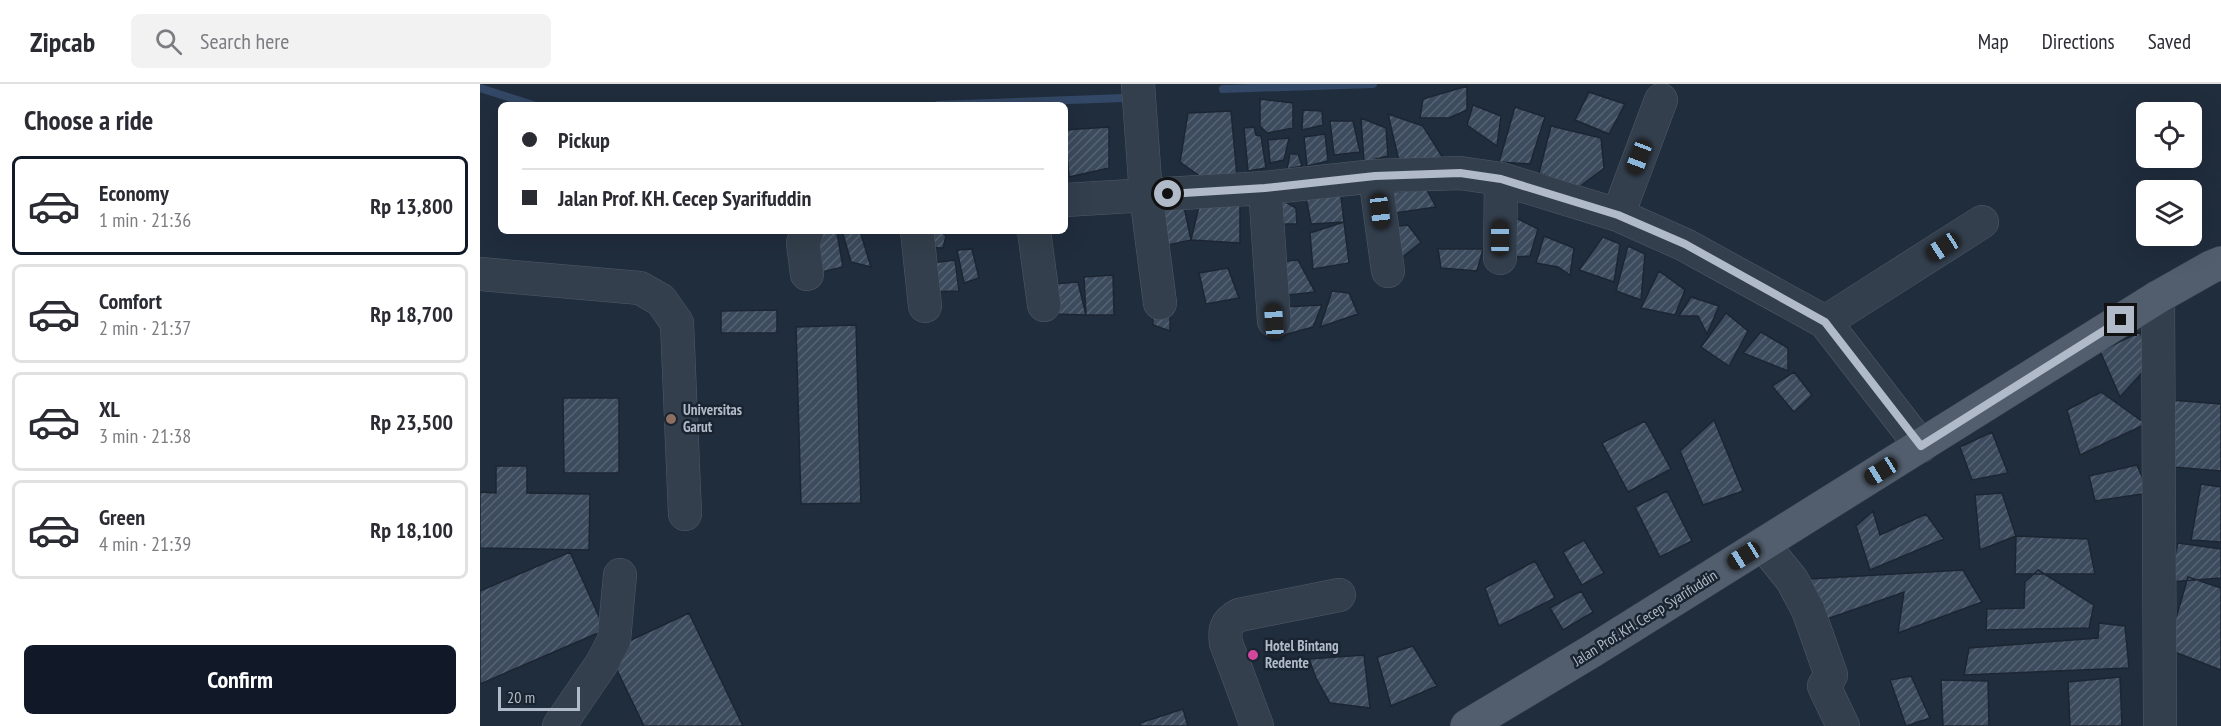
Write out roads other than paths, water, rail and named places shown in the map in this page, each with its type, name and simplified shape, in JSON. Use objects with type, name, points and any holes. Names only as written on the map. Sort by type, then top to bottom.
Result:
[{"type":"main road","name":"Jalan Prof. KH. Cecep Syarifuddin","points":[[1467,726],[1592,651],[2158,297],[2221,263]]},
{"type":"street","points":[[1138,84],[1146,195],[1160,303]]},
{"type":"street","points":[[1618,215],[1661,100]]},
{"type":"street","points":[[1068,200],[1265,188],[1375,176],[1460,173],[1501,179],[1618,215],[1685,244],[1825,322],[1921,446]]},
{"type":"street","points":[[1375,176],[1388,271]]},
{"type":"street","points":[[1500,258],[1501,179]]},
{"type":"street","points":[[1265,188],[1274,321]]},
{"type":"street","points":[[1825,322],[1982,222]]},
{"type":"street","points":[[806,234],[803,243],[807,274]]},
{"type":"street","points":[[917,234],[925,306]]},
{"type":"street","points":[[1034,234],[1044,305]]},
{"type":"street","points":[[480,274],[640,288],[661,300],[677,323],[685,514]]},
{"type":"street","points":[[2158,297],[2160,726]]},
{"type":"street","points":[[1763,544],[1792,580],[1808,610],[1831,675],[1824,686],[1843,726]]},
{"type":"street","points":[[559,726],[602,663],[614,640],[620,575]]},
{"type":"street","points":[[1257,726],[1226,643],[1227,625],[1239,615],[1338,595]]},
{"type":"waterway","points":[[1223,89],[1373,84]]},
{"type":"waterway","points":[[480,88],[524,102]]},
{"type":"waterway","points":[[1018,102],[1124,98]]},
{"type":"place","name":"Universitas Garut","points":[[671,419]]},
{"type":"place","name":"Hotel Bintang Redente","points":[[1253,655]]}]
